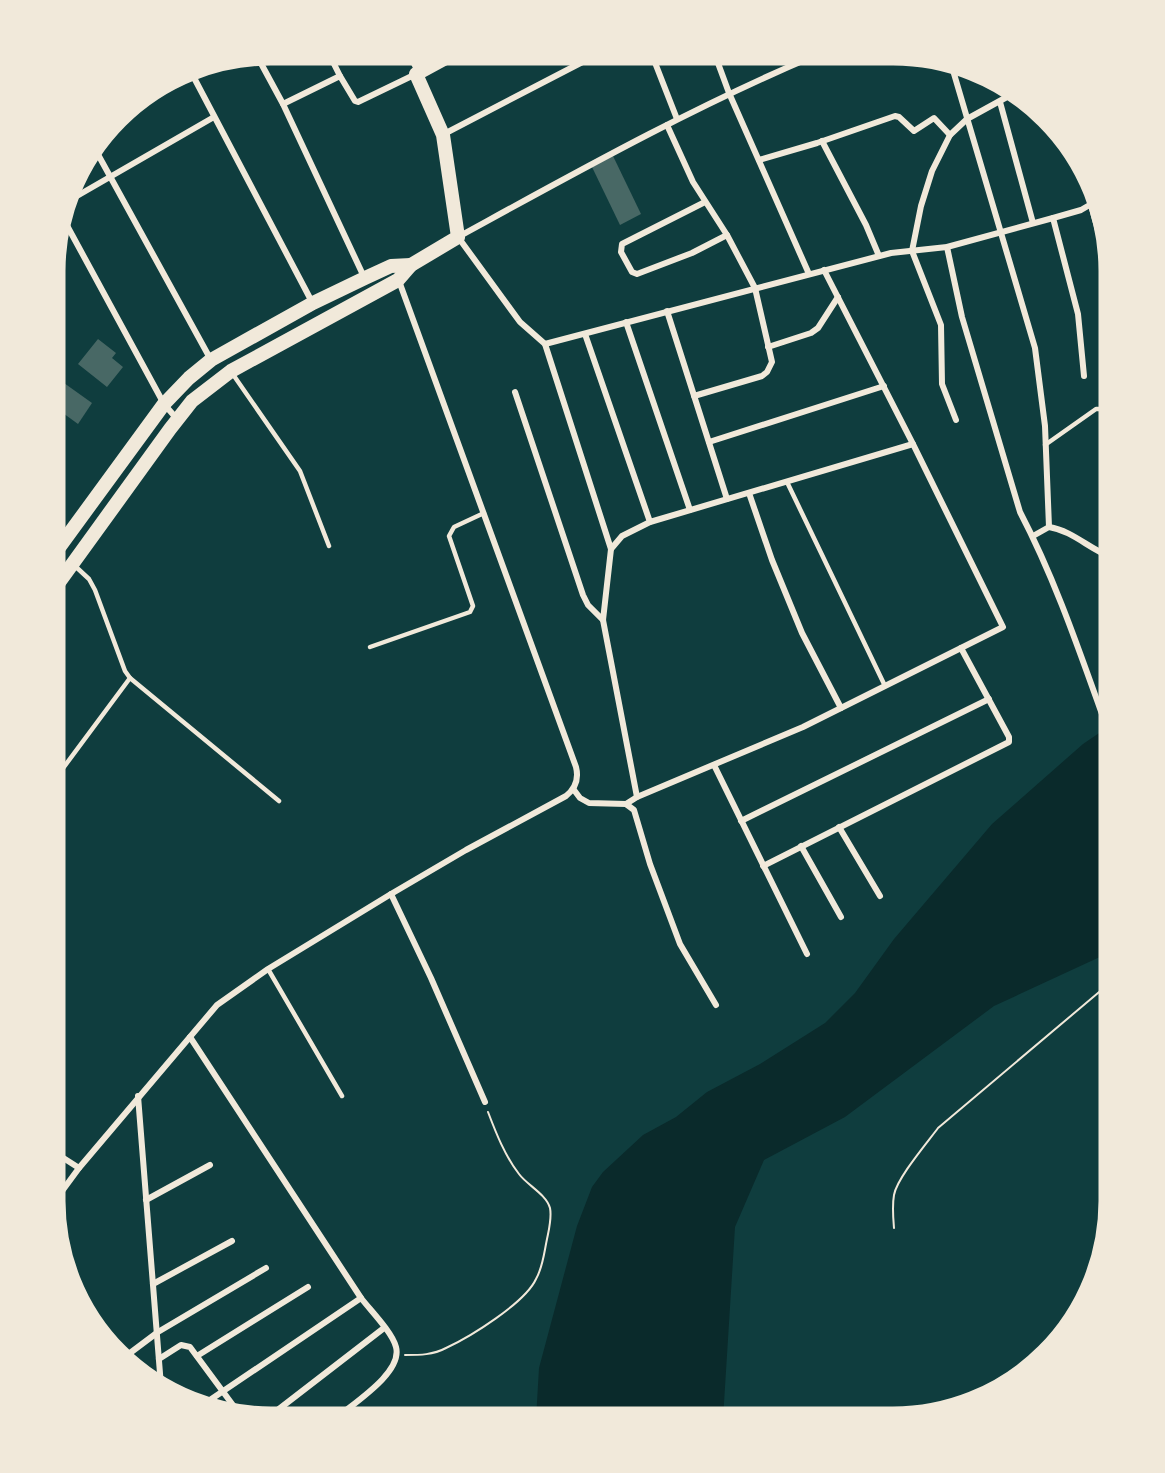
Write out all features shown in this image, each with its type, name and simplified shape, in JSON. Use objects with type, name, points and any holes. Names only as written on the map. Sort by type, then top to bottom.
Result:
[{"type":"main road","points":[[64,576],[192,400],[231,371],[398,280],[411,265],[458,237],[443,135],[417,73],[434,64]]},
{"type":"main road","points":[[64,536],[164,404],[210,360],[313,303],[364,278],[391,266],[411,265]]},
{"type":"street","points":[[334,64],[355,101],[358,102],[417,73],[413,64]]},
{"type":"street","points":[[443,135],[579,64]]},
{"type":"street","points":[[656,64],[678,119]]},
{"type":"street","points":[[718,64],[809,274]]},
{"type":"street","points":[[638,797],[603,620],[611,549],[545,344],[520,322],[458,237],[678,119],[729,93],[796,64]]},
{"type":"street","points":[[261,65],[283,104],[364,278]]},
{"type":"street","points":[[954,74],[1035,348],[1045,426],[1049,527]]},
{"type":"street","points":[[283,104],[340,76]]},
{"type":"street","points":[[195,79],[313,303]]},
{"type":"street","points":[[956,420],[942,384],[943,336],[938,315],[912,251],[921,206],[932,171],[950,135],[967,119],[1006,98]]},
{"type":"street","points":[[1000,102],[1033,223]]},
{"type":"street","points":[[759,160],[895,116],[914,131],[934,118],[950,135]]},
{"type":"street","points":[[79,195],[214,117]]},
{"type":"street","points":[[667,125],[693,182],[727,235],[754,288],[772,362],[767,372],[762,375],[694,396]]},
{"type":"street","points":[[822,141],[866,225],[879,256]]},
{"type":"street","points":[[99,157],[210,360]]},
{"type":"street","points":[[705,202],[622,244],[621,252],[632,272],[637,274],[692,253],[727,235]]},
{"type":"street","points":[[545,344],[879,256],[947,247],[1053,218],[1089,205]]},
{"type":"street","points":[[1053,218],[1078,314],[1084,376]]},
{"type":"street","points":[[69,230],[164,404],[177,419]]},
{"type":"street","points":[[947,247],[963,317],[1020,512],[1033,536],[1066,615],[1100,709]]},
{"type":"street","points":[[64,1188],[138,1096],[217,1005],[268,969],[391,894],[574,790],[578,776],[576,767],[391,266]]},
{"type":"street","points":[[574,790],[580,798],[589,803],[626,804],[803,727],[1003,627],[914,444],[824,270]]},
{"type":"street","points":[[768,347],[811,333],[818,328],[838,297]]},
{"type":"street","points":[[667,311],[728,500]]},
{"type":"street","points":[[626,322],[690,510]]},
{"type":"street","points":[[585,334],[650,522]]},
{"type":"street","points":[[709,442],[884,386]]},
{"type":"street","points":[[515,392],[583,595],[588,605],[603,620]]},
{"type":"street","points":[[611,549],[622,536],[650,522],[914,444]]},
{"type":"street","points":[[749,493],[771,560],[802,633],[841,708]]},
{"type":"street","points":[[1033,536],[1049,527],[1062,529],[1100,553]]},
{"type":"street","points":[[763,866],[1009,742],[1009,737],[961,648]]},
{"type":"street","points":[[741,821],[989,699]]},
{"type":"street","points":[[714,765],[807,954]]},
{"type":"street","points":[[626,804],[634,810],[650,864],[680,944],[716,1005]]},
{"type":"street","points":[[839,827],[880,896]]},
{"type":"street","points":[[801,846],[841,917]]},
{"type":"street","points":[[391,894],[431,978],[485,1102]]},
{"type":"street","points":[[190,1037],[361,1298],[396,1347],[397,1354],[393,1366],[381,1382],[349,1408]]},
{"type":"street","points":[[138,1096],[160,1376]]},
{"type":"street","points":[[64,1158],[79,1168]]},
{"type":"street","points":[[146,1200],[210,1165]]},
{"type":"street","points":[[153,1284],[232,1241]]},
{"type":"street","points":[[130,1353],[158,1332],[267,1268]]},
{"type":"street","points":[[197,1356],[308,1287]]},
{"type":"street","points":[[212,1399],[361,1298]]},
{"type":"street","points":[[280,1408],[384,1328]]},
{"type":"street","points":[[159,1359],[181,1345],[190,1347],[232,1404]]},
{"type":"lane","points":[[231,371],[300,471],[329,546]]},
{"type":"lane","points":[[1045,445],[1096,409],[1100,410]]},
{"type":"lane","points":[[787,482],[885,686]]},
{"type":"lane","points":[[370,647],[470,612],[472,606],[449,536],[454,527],[484,513]]},
{"type":"lane","points":[[73,564],[89,579],[95,590],[125,671],[130,678],[279,801]]},
{"type":"lane","points":[[64,767],[130,678]]},
{"type":"lane","points":[[268,969],[342,1096]]},
{"type":"path","points":[[894,1227],[892,1208],[894,1192],[938,1128],[1100,991]]},
{"type":"path","points":[[397,1354],[425,1355],[445,1349],[497,1317],[516,1302],[536,1281],[543,1262],[550,1209],[519,1174],[495,1132],[485,1102]]},
{"type":"water","points":[[1100,732],[1100,957],[994,1006],[845,1117],[764,1160],[735,1227],[724,1408],[537,1408],[539,1368],[577,1226],[592,1187],[603,1172],[643,1135],[676,1117],[707,1092],[760,1064],[825,1023],[855,993],[894,939],[992,824],[1083,744]]},
{"type":"building","points":[[613,156],[641,214],[620,225],[592,167]]},
{"type":"building","points":[[98,339],[116,353],[112,358],[123,367],[107,387],[78,364]]},
{"type":"building","points":[[64,383],[92,403],[78,424],[64,414]]}]
